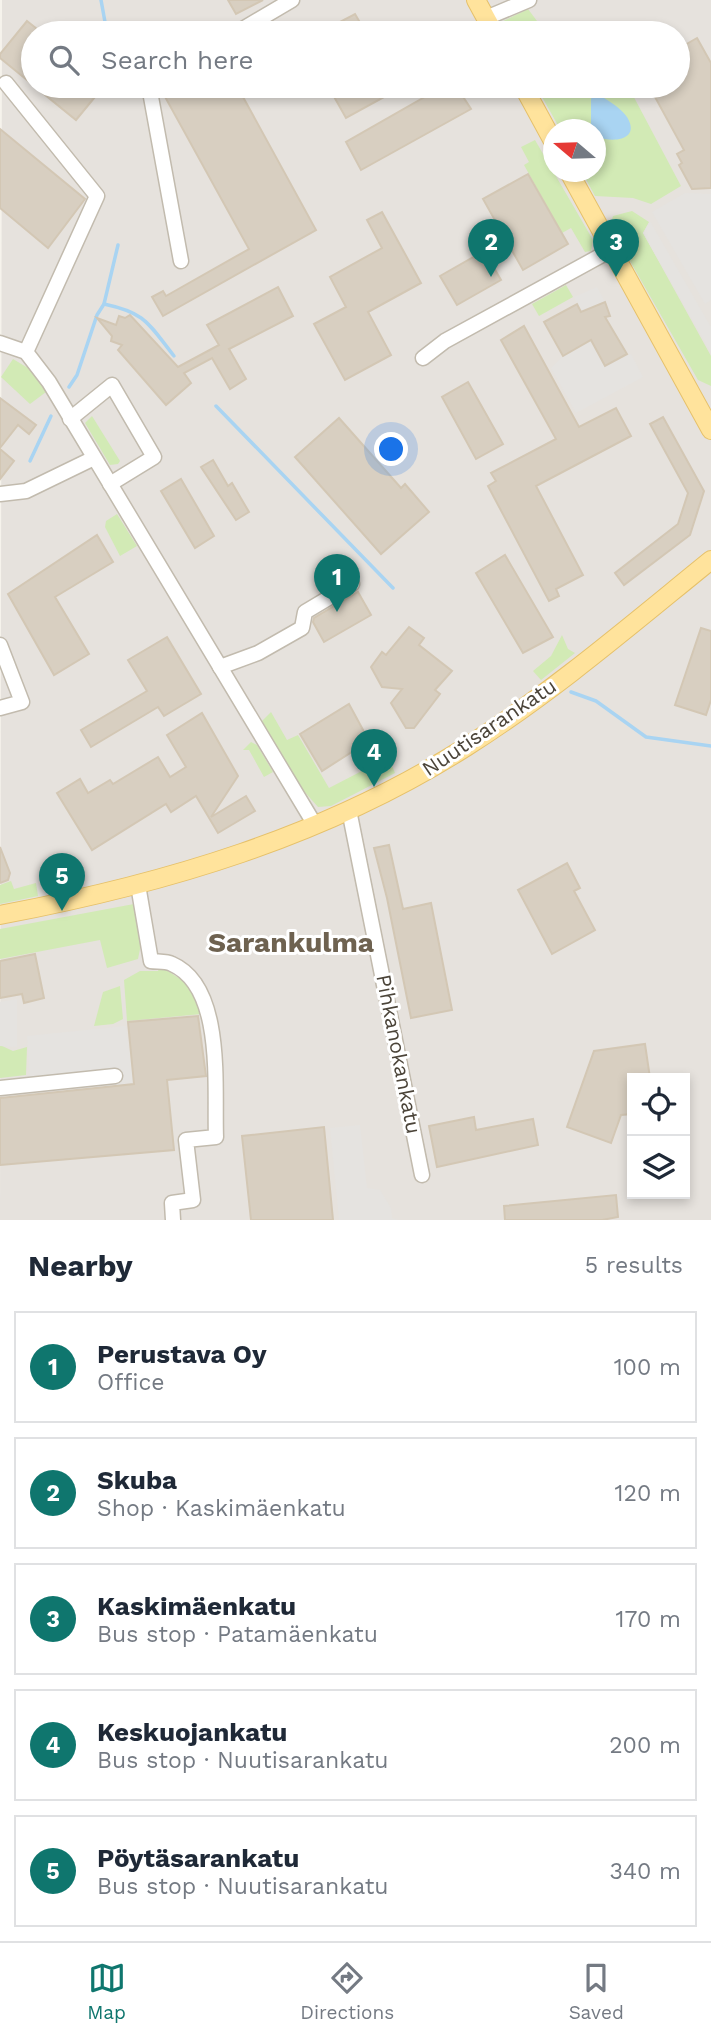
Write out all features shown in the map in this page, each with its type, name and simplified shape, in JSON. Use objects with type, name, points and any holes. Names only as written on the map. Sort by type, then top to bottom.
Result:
[{"type":"main road","points":[[476,0],[487,21]]},
{"type":"main road","points":[[530,98],[543,123]]},
{"type":"main road","points":[[574,182],[711,430]]},
{"type":"main road","name":"Nuutisarankatu","points":[[0,915],[138,885],[275,844],[349,810],[480,738],[547,690],[711,561]]},
{"type":"street","points":[[256,21],[292,0]]},
{"type":"street","points":[[498,21],[529,0]]},
{"type":"street","points":[[6,83],[97,196],[26,352]]},
{"type":"street","points":[[151,98],[181,261]]},
{"type":"street","points":[[423,358],[445,341],[611,250]]},
{"type":"street","points":[[0,344],[26,352],[49,383],[315,825]]},
{"type":"street","points":[[70,419],[112,385],[154,457],[110,484]]},
{"type":"street","points":[[0,506],[6,494],[47,483],[94,458]]},
{"type":"street","points":[[220,667],[258,653],[302,628],[306,612],[352,584]]},
{"type":"street","points":[[0,645],[22,702],[0,708]]},
{"type":"street","name":"Pihkanokankatu","points":[[349,810],[422,1175]]},
{"type":"street","points":[[138,885],[151,961],[172,963],[196,983],[213,1026],[216,1138],[186,1140],[194,1200],[172,1203],[173,1220]]},
{"type":"street","points":[[0,1088],[115,1076]]},
{"type":"shaded area","points":[[2,0],[711,0],[711,1220],[0,1220]]},
{"type":"shaded area","points":[[685,193],[711,194],[711,300],[705,304],[652,212]]},
{"type":"shaded area","points":[[650,221],[711,327],[711,353],[643,233]]},
{"type":"shaded area","points":[[597,287],[605,302],[581,312],[574,297]]},
{"type":"shaded area","points":[[591,341],[605,366],[631,354],[643,377],[576,413],[551,368],[563,356]]},
{"type":"shaded area","points":[[17,999],[17,1047],[0,1046],[0,1002]]},
{"type":"shaded area","points":[[126,1026],[134,1084],[31,1093],[27,1036]]},
{"type":"shaded area","points":[[360,1125],[367,1188],[380,1190],[391,1208],[392,1218],[399,1220],[339,1220],[330,1128]]},
{"type":"green space","points":[[528,9],[537,21],[503,21]]},
{"type":"green space","points":[[543,98],[634,98],[681,186],[651,204],[633,198],[595,196],[587,182],[606,182],[606,119],[554,119]]},
{"type":"green space","points":[[535,140],[543,154],[543,182],[559,182],[593,240],[591,251],[585,252],[571,228],[562,233],[524,165],[529,162],[521,147]]},
{"type":"green space","points":[[632,211],[649,222],[643,233],[711,356],[711,386],[698,380],[610,226],[613,216]]},
{"type":"green space","points":[[566,285],[573,297],[539,316],[532,304]]},
{"type":"green space","points":[[13,359],[33,371],[46,392],[30,404],[1,377]]},
{"type":"green space","points":[[92,416],[120,461],[118,464],[110,465],[85,423]]},
{"type":"green space","points":[[117,514],[137,546],[120,556],[105,527],[106,521]]},
{"type":"green space","points":[[562,635],[568,649],[575,653],[541,680],[533,671],[551,656]]},
{"type":"green space","points":[[271,712],[287,740],[298,735],[329,788],[385,759],[390,761],[395,773],[331,806],[318,807],[302,789],[262,721]]},
{"type":"green space","points":[[251,742],[257,745],[273,772],[264,777],[249,750],[243,750]]},
{"type":"green space","points":[[11,881],[14,889],[36,883],[38,896],[0,904],[0,885]]},
{"type":"green space","points":[[134,904],[141,944],[138,959],[107,968],[100,940],[0,959],[0,929]]},
{"type":"green space","points":[[160,966],[188,984],[202,1014],[127,1021],[124,980],[140,971],[158,971]]},
{"type":"green space","points":[[120,986],[123,1019],[113,1024],[94,1026],[103,992]]},
{"type":"green space","points":[[0,1045],[13,1051],[27,1047],[26,1075],[0,1078]]},
{"type":"water","points":[[604,98],[627,117],[630,131],[623,138],[606,139],[606,119],[591,119],[591,99]]},
{"type":"building","points":[[228,0],[263,0],[236,14]]},
{"type":"building","points":[[355,14],[359,21],[342,21]]},
{"type":"building","points":[[21,28],[21,75],[0,58],[0,54]]},
{"type":"building","points":[[697,38],[711,63],[711,188],[692,189],[679,165],[682,163],[677,154],[684,150],[656,98],[690,98],[690,42]]},
{"type":"building","points":[[49,98],[94,98],[76,120]]},
{"type":"building","points":[[166,98],[244,98],[316,230],[163,316],[152,297],[163,291],[166,296],[249,249]]},
{"type":"building","points":[[335,98],[382,98],[346,118]]},
{"type":"building","points":[[423,98],[464,98],[471,109],[361,170],[346,142]]},
{"type":"building","points":[[0,129],[85,199],[48,248],[0,208]]},
{"type":"building","points":[[528,174],[568,244],[523,270],[483,199]]},
{"type":"building","points":[[382,212],[421,283],[368,312],[391,355],[345,380],[314,324],[346,307],[330,277],[382,248],[367,220]]},
{"type":"building","points":[[484,251],[501,280],[457,305],[440,276]]},
{"type":"building","points":[[278,287],[293,316],[229,349],[246,379],[230,389],[212,358],[184,373],[191,383],[166,405],[118,350],[122,345],[111,341],[112,336],[97,318],[116,325],[119,316],[125,318],[130,315],[178,367],[219,345],[207,325]]},
{"type":"building","points":[[605,302],[610,316],[605,317],[627,354],[605,366],[591,340],[563,356],[544,322],[577,304],[581,312]]},
{"type":"building","points":[[524,326],[579,427],[616,408],[631,436],[536,486],[583,575],[556,589],[559,596],[549,601],[488,486],[496,481],[491,473],[556,439],[501,340]]},
{"type":"building","points":[[468,382],[503,444],[476,459],[442,397]]},
{"type":"building","points":[[0,398],[36,425],[29,434],[18,425],[0,448]]},
{"type":"building","points":[[663,417],[704,491],[690,535],[624,585],[615,573],[678,524],[688,493],[650,424]]},
{"type":"building","points":[[339,418],[401,488],[405,484],[429,512],[381,554],[295,457]]},
{"type":"building","points":[[0,449],[14,461],[0,479]]},
{"type":"building","points":[[213,460],[228,486],[232,483],[249,512],[236,520],[201,467]]},
{"type":"building","points":[[181,479],[214,536],[195,548],[161,491]]},
{"type":"building","points":[[97,535],[113,562],[55,597],[89,654],[54,675],[8,594]]},
{"type":"building","points":[[505,555],[553,637],[523,653],[476,573]]},
{"type":"building","points":[[358,592],[371,615],[324,642],[313,622],[314,618]]},
{"type":"building","points":[[409,627],[424,638],[419,645],[452,671],[435,690],[440,694],[414,728],[406,728],[391,703],[402,689],[382,687],[371,667],[382,652],[386,655]]},
{"type":"building","points":[[701,628],[711,631],[711,700],[706,715],[675,705]]},
{"type":"building","points":[[167,637],[201,694],[164,716],[158,707],[91,747],[81,730],[147,691],[128,660]]},
{"type":"building","points":[[349,704],[369,741],[322,771],[300,734]]},
{"type":"building","points":[[202,713],[238,776],[211,817],[246,796],[255,811],[218,833],[196,796],[171,812],[166,804],[92,850],[57,793],[80,779],[88,793],[110,780],[113,784],[158,757],[170,777],[186,767],[167,735]]},
{"type":"building","points":[[389,845],[403,909],[431,903],[452,1010],[411,1018],[374,848]]},
{"type":"building","points":[[0,847],[10,873],[8,880],[0,883]]},
{"type":"building","points":[[567,863],[580,888],[574,891],[595,930],[552,954],[518,890]]},
{"type":"building","points":[[35,954],[44,998],[24,1003],[22,994],[0,998],[0,961]]},
{"type":"building","points":[[198,1016],[206,1076],[167,1080],[174,1150],[0,1165],[0,1098],[134,1084],[128,1022]]},
{"type":"building","points":[[645,1044],[649,1073],[627,1073],[627,1114],[621,1115],[611,1143],[567,1127],[594,1051]]},
{"type":"building","points":[[474,1117],[476,1130],[533,1119],[538,1145],[437,1167],[429,1126]]},
{"type":"building","points":[[324,1127],[333,1220],[251,1220],[242,1136]]},
{"type":"building","points":[[616,1195],[618,1217],[602,1220],[505,1220],[504,1206]]},
{"type":"waterway","points":[[101,0],[105,21]]},
{"type":"waterway","points":[[69,387],[77,375],[97,315],[104,304],[118,245]]},
{"type":"waterway","points":[[104,304],[129,311],[145,321],[174,356]]},
{"type":"waterway","points":[[216,406],[393,588]]},
{"type":"waterway","points":[[30,461],[51,416]]},
{"type":"waterway","points":[[571,692],[596,701],[646,737],[711,746]]},
{"type":"place","name":"Skuba","points":[[491,277]]},
{"type":"place","name":"Kaskimäenkatu","points":[[616,277]]},
{"type":"place","name":"Perustava Oy","points":[[337,612]]},
{"type":"place","name":"Keskuojankatu","points":[[374,787]]},
{"type":"place","name":"Pöytäsarankatu","points":[[62,911]]},
{"type":"district","name":"Sarankulma","points":[[291,942]]}]
